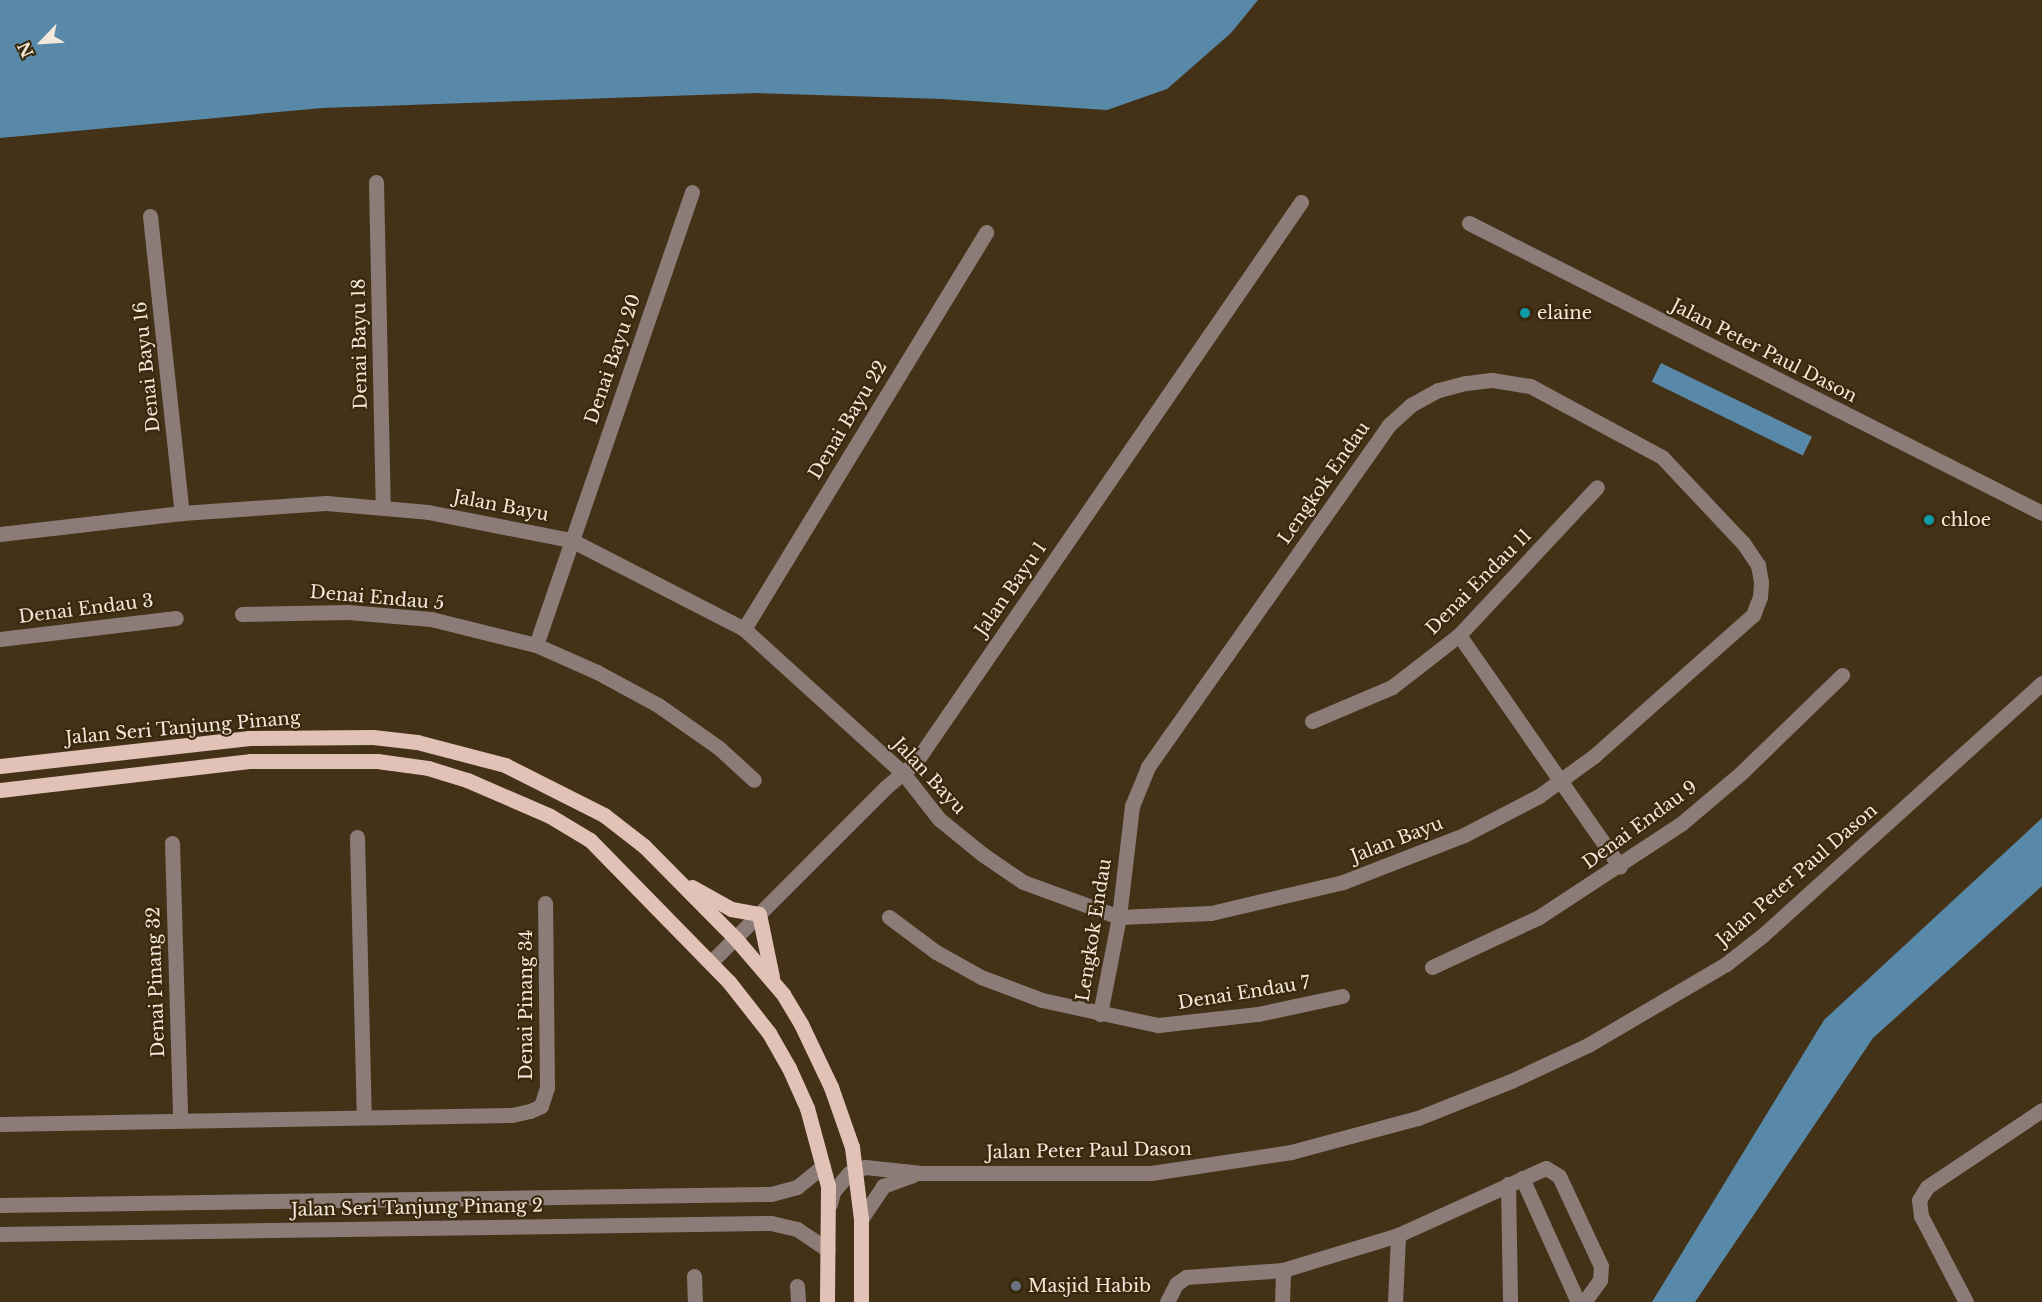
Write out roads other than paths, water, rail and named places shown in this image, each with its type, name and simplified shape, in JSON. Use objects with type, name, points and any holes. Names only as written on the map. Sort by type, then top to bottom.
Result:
[{"type":"main road","name":"Jalan Seri Tanjung Pinang","points":[[0,766],[249,738],[327,736],[417,742],[506,765],[578,799],[624,829],[735,938],[772,980],[819,1058],[856,1169],[861,1220],[861,1302]]},
{"type":"main road","points":[[0,790],[251,761],[377,760],[428,768],[507,796],[590,840],[711,962],[769,1033],[789,1068],[807,1108],[823,1166],[830,1204],[827,1302]]},
{"type":"main road","points":[[676,878],[731,909],[759,914],[772,980]]},
{"type":"street","name":"Denai Bayu 18","points":[[376,182],[383,506]]},
{"type":"street","name":"Denai Bayu 20","points":[[536,645],[692,192]]},
{"type":"street","name":"Jalan Bayu 1","points":[[711,962],[915,763],[1301,202]]},
{"type":"street","name":"Denai Bayu 16","points":[[150,216],[182,513]]},
{"type":"street","name":"Jalan Peter Paul Dason","points":[[1469,223],[2042,513]]},
{"type":"street","name":"Denai Bayu 22","points":[[744,629],[986,232]]},
{"type":"street","name":"Lengkok Endau","points":[[1100,1014],[1119,917],[1132,806],[1148,767],[1389,425],[1411,405],[1438,390],[1491,380],[1530,386],[1662,457],[1743,543],[1758,565],[1760,597],[1753,615]]},
{"type":"street","name":"Denai Endau 11","points":[[1312,721],[1392,687],[1460,635],[1597,487]]},
{"type":"street","name":"Jalan Bayu","points":[[0,534],[182,513],[326,503],[383,506],[571,540],[744,629],[903,773],[939,819],[1015,877],[1061,899],[1119,917],[1211,913],[1343,882],[1464,835],[1562,782],[1753,615]]},
{"type":"street","name":"Denai Endau 5","points":[[242,614],[348,612],[431,619],[536,645],[597,672],[658,705],[719,748],[754,780]]},
{"type":"street","name":"Denai Endau 3","points":[[0,639],[176,618]]},
{"type":"street","points":[[1460,635],[1620,867]]},
{"type":"street","name":"Denai Endau 9","points":[[1432,967],[1522,926],[1620,867],[1682,823],[1741,773],[1842,675]]},
{"type":"street","name":"Jalan Peter Paul Dason","points":[[856,1169],[874,1166],[922,1173],[1178,1172],[1292,1152],[1418,1118],[1511,1081],[1588,1045],[1726,964],[1763,935],[2042,683]]},
{"type":"street","points":[[0,1124],[364,1116],[357,837]]},
{"type":"street","name":"Denai Pinang 32","points":[[172,843],[180,1119]]},
{"type":"street","name":"Denai Pinang 34","points":[[364,1116],[512,1114],[541,1106],[547,1088],[545,903]]},
{"type":"street","name":"Denai Endau 7","points":[[889,916],[936,952],[981,977],[1042,1000],[1158,1025],[1258,1014],[1342,996]]},
{"type":"street","points":[[1966,1302],[1921,1216],[1919,1200],[1927,1187],[2042,1110]]},
{"type":"street","name":"Jalan Seri Tanjung Pinang 2","points":[[0,1205],[771,1194],[797,1187],[823,1166]]},
{"type":"street","points":[[1167,1302],[1176,1284],[1198,1273],[1283,1270],[1398,1235],[1546,1168],[1559,1176],[1602,1270],[1584,1302]]},
{"type":"street","points":[[830,1204],[839,1184],[856,1169]]},
{"type":"street","name":"Jalan Peter Paul Dason","points":[[861,1220],[883,1186],[922,1173]]},
{"type":"street","points":[[1510,1302],[1515,1181]]},
{"type":"street","points":[[1515,1181],[1578,1302]]},
{"type":"street","name":"Jalan Seri Tanjung Pinang 2","points":[[0,1234],[771,1223],[798,1229],[828,1250]]},
{"type":"street","points":[[1395,1302],[1398,1235]]},
{"type":"street","points":[[1282,1302],[1283,1270]]},
{"type":"street","points":[[694,1276],[695,1302]]},
{"type":"street","points":[[797,1286],[798,1302]]},
{"type":"water","points":[[0,0],[1258,0],[1231,33],[1167,89],[1107,110],[942,99],[757,93],[322,108],[0,138]]},
{"type":"water","points":[[1661,363],[1812,437],[1803,456],[1652,382]]},
{"type":"water","points":[[2042,818],[2042,886],[1873,1038],[1695,1302],[1652,1302],[1824,1020]]},
{"type":"place","name":"elaine","points":[[1525,313]]},
{"type":"place","name":"chloe","points":[[1929,520]]},
{"type":"place","name":"Masjid Habib","points":[[1016,1286]]}]
